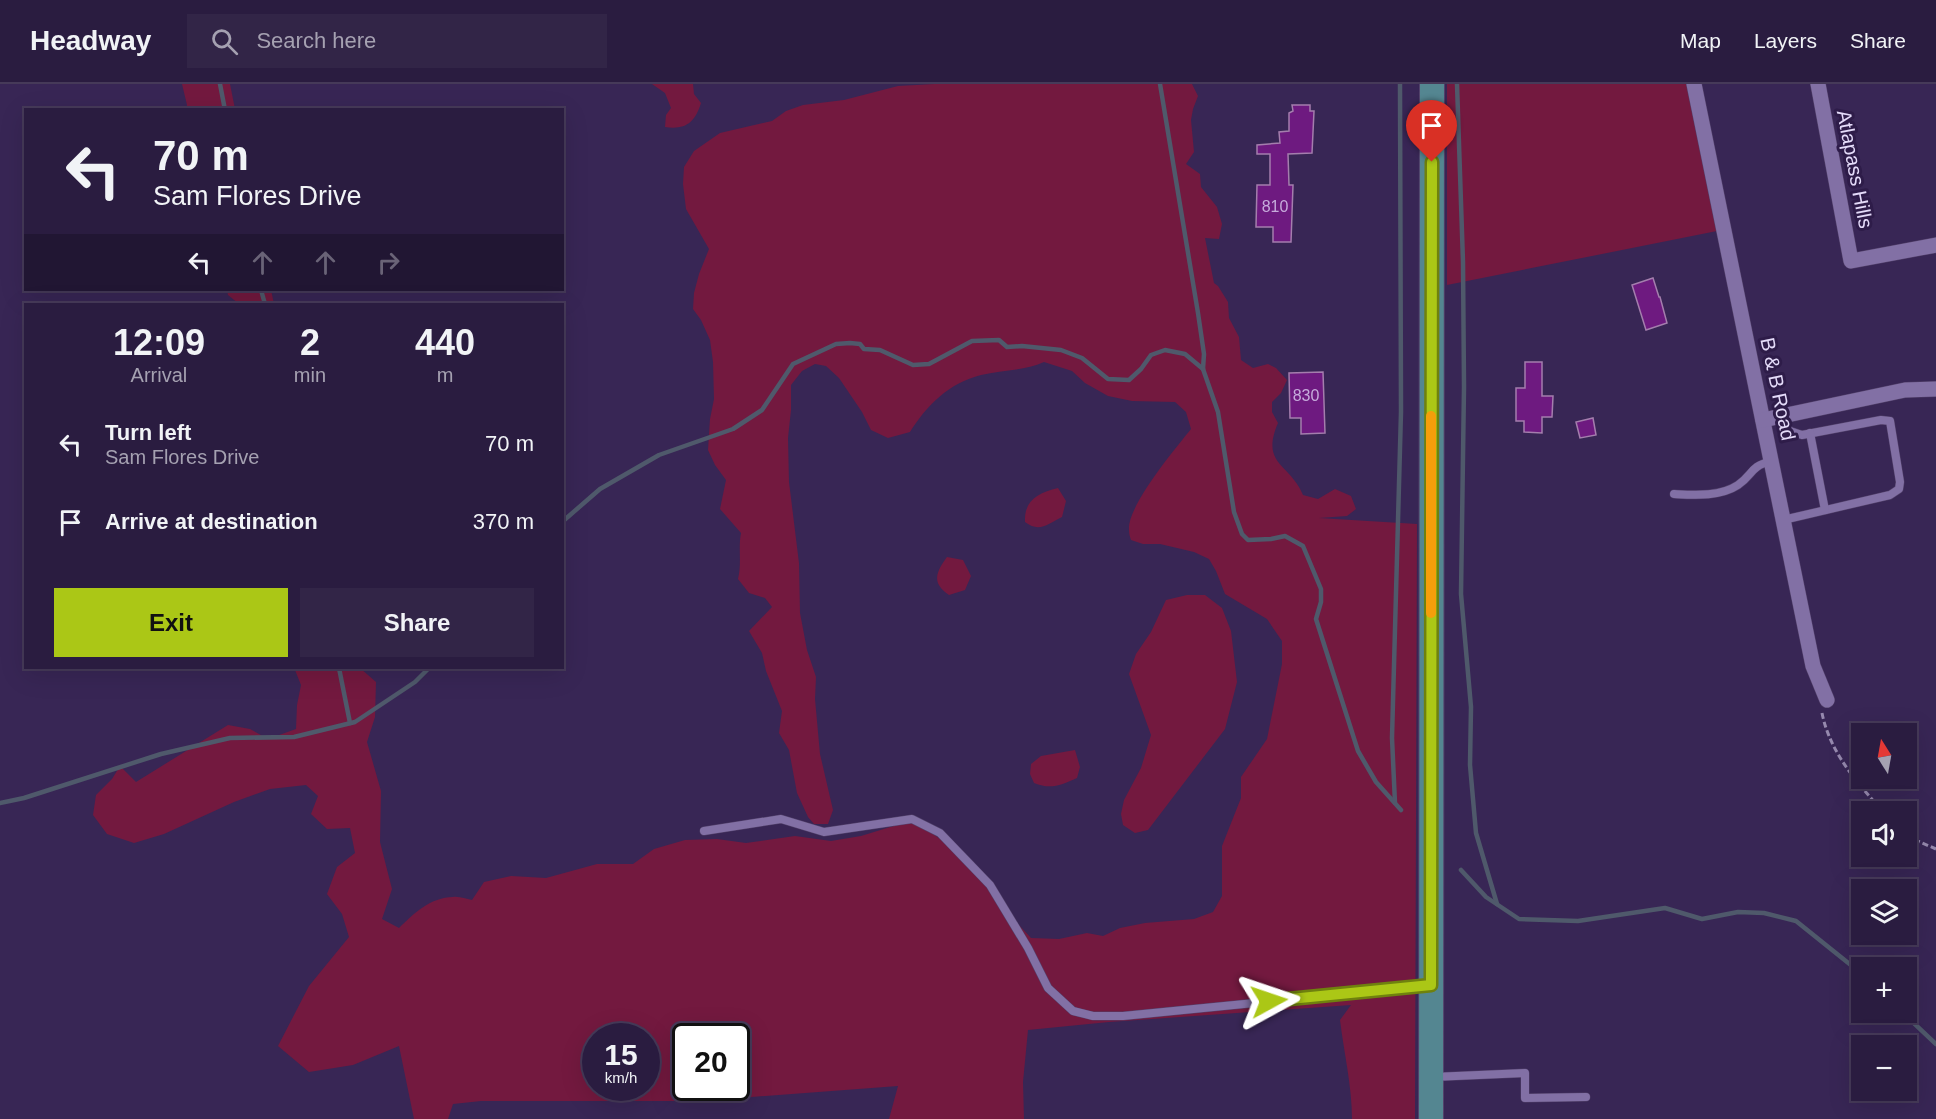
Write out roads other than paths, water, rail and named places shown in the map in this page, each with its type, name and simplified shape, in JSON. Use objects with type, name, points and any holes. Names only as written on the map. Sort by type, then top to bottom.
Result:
[{"type":"main road","points":[[1431,1119],[1432,84]]},
{"type":"street","name":"B & B Road","points":[[1694,84],[1771,418],[1771,461],[1813,666],[1824,694]]},
{"type":"street","name":"Atlapass Hills","points":[[1818,84],[1851,261],[1936,245]]},
{"type":"street","points":[[1771,418],[1905,390],[1936,389]]},
{"type":"lane","points":[[1771,418],[1790,431],[1802,435],[1881,420],[1890,421],[1892,427],[1899,489],[1890,495],[1783,520]]},
{"type":"lane","points":[[1810,433],[1825,510]]},
{"type":"lane","points":[[1674,494],[1709,494],[1726,491],[1737,486],[1759,465],[1771,461]]},
{"type":"lane","points":[[704,831],[781,819],[824,832],[912,819],[940,833],[990,885],[1028,948],[1048,988],[1073,1011],[1093,1016],[1123,1016],[1431,985]]},
{"type":"lane","points":[[1431,1077],[1525,1073],[1525,1098],[1586,1097]]},
{"type":"waterway","points":[[220,84],[225,108]]},
{"type":"waterway","points":[[1160,84],[1198,313],[1204,354],[1203,369],[1218,412],[1234,512],[1242,534],[1248,540],[1285,536],[1303,546],[1321,589],[1321,602],[1316,619],[1358,751],[1376,782],[1401,810]]},
{"type":"waterway","points":[[1395,803],[1392,738],[1401,412],[1400,84]]},
{"type":"waterway","points":[[1457,84],[1463,262],[1464,387],[1461,594],[1471,707],[1470,765],[1476,833],[1497,904]]},
{"type":"waterway","points":[[261,291],[265,303]]},
{"type":"waterway","points":[[564,520],[600,489],[659,455],[733,429],[762,410],[793,364],[836,344],[860,344],[864,349],[880,350],[913,365],[929,364],[972,341],[999,340],[1007,347],[1022,346],[1061,350],[1082,358],[1108,379],[1129,380],[1151,355],[1165,350],[1185,354],[1203,369]]},
{"type":"waterway","points":[[339,669],[350,723]]},
{"type":"waterway","points":[[0,803],[24,798],[161,754],[230,738],[294,737],[355,722],[415,682],[428,669]]},
{"type":"waterway","points":[[1461,870],[1486,897],[1519,919],[1578,921],[1665,908],[1702,919],[1738,912],[1764,913],[1796,921],[1851,965]]},
{"type":"waterway","points":[[1914,1023],[1936,1044]]}]
